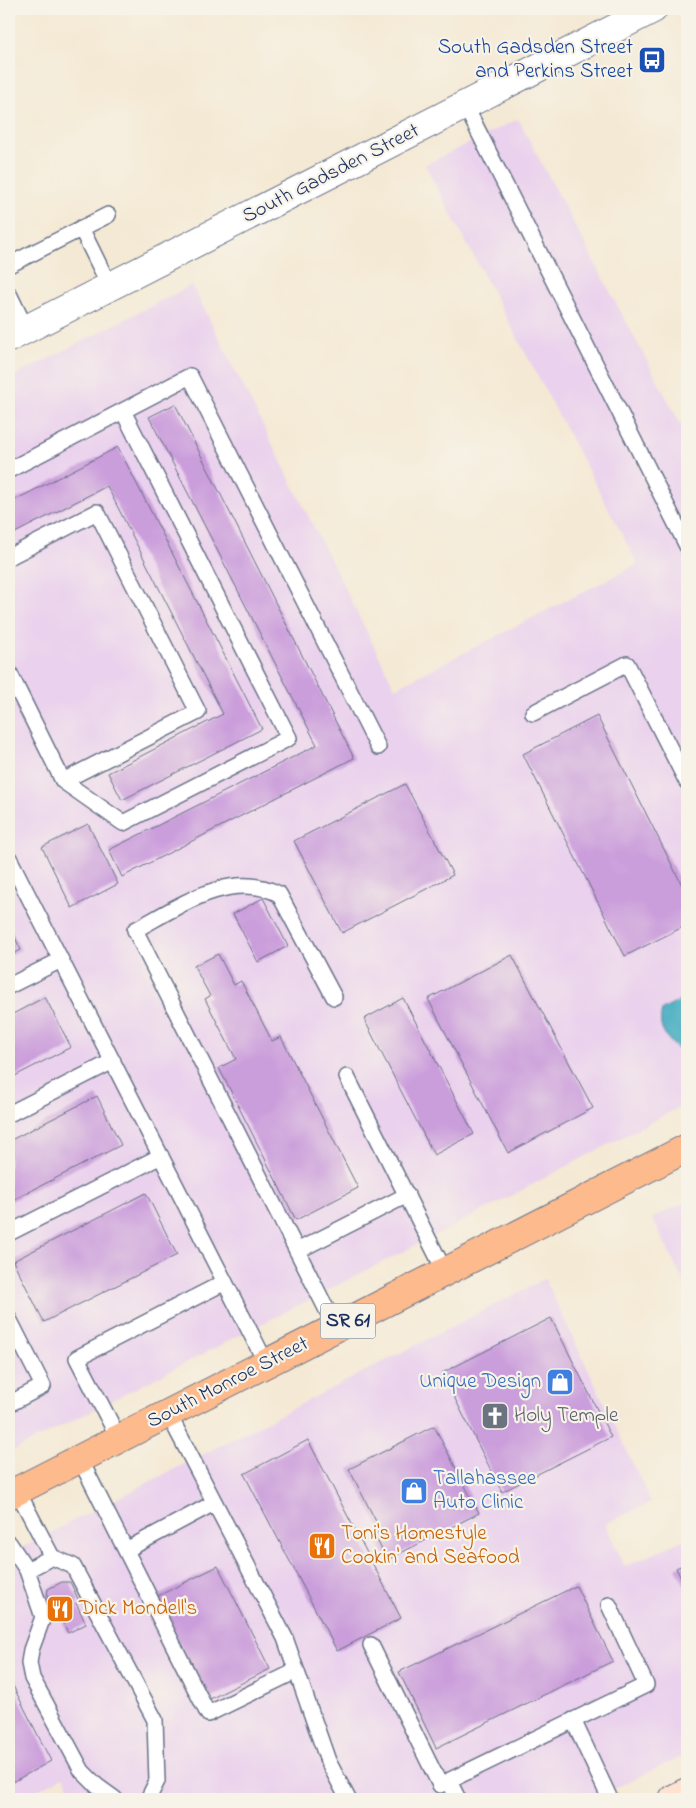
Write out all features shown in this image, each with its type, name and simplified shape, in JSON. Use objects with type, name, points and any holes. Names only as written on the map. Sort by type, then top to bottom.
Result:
[{"type":"main road","name":"South Monroe Street","points":[[13,1493],[687,1148]]},
{"type":"main road","points":[[673,1799],[687,1792]]},
{"type":"street","name":"South Gadsden Street","points":[[18,334],[653,9]]},
{"type":"lane","points":[[465,105],[687,546]]},
{"type":"lane","points":[[9,265],[108,215]]},
{"type":"lane","points":[[81,228],[110,287]]},
{"type":"lane","points":[[9,294],[18,334]]},
{"type":"lane","points":[[9,470],[190,376],[378,747]]},
{"type":"lane","points":[[9,672],[63,781],[123,823],[289,738],[123,411]]},
{"type":"lane","points":[[9,557],[97,512],[198,712],[63,781]]},
{"type":"lane","points":[[533,713],[627,664],[687,782]]},
{"type":"lane","points":[[9,858],[13,876],[61,960],[266,1363]]},
{"type":"lane","points":[[334,997],[278,894],[266,887],[237,885],[216,890],[135,930],[336,1328]]},
{"type":"lane","points":[[9,986],[61,960]]},
{"type":"lane","points":[[9,1114],[113,1061]]},
{"type":"lane","points":[[347,1078],[445,1272]]},
{"type":"lane","points":[[9,1233],[161,1156]]},
{"type":"lane","points":[[297,1251],[406,1195]]},
{"type":"lane","points":[[119,1439],[77,1358],[225,1282]]},
{"type":"lane","points":[[9,1319],[43,1386],[9,1404]]},
{"type":"lane","points":[[168,1414],[284,1638],[328,1761],[348,1799]]},
{"type":"lane","points":[[80,1459],[208,1714],[296,1671]]},
{"type":"lane","points":[[13,1493],[52,1557],[73,1566],[155,1720],[157,1781],[148,1799]]},
{"type":"lane","points":[[126,1550],[214,1503]]},
{"type":"lane","points":[[9,1543],[27,1570],[43,1617],[28,1663],[32,1678],[82,1771],[97,1786],[115,1799]]},
{"type":"lane","points":[[27,1570],[52,1557]]},
{"type":"lane","points":[[371,1645],[440,1785],[646,1685],[609,1605]]},
{"type":"lane","points":[[573,1720],[610,1799]]},
{"type":"lane","points":[[449,1781],[458,1799]]},
{"type":"shaded area","points":[[518,119],[687,436],[687,1103],[467,1219],[9,1453],[9,379],[192,285],[395,688],[638,564],[425,165]]},
{"type":"shaded area","points":[[687,1202],[687,1288],[652,1218]]},
{"type":"shaded area","points":[[545,1279],[651,1502],[605,1524],[625,1567],[687,1538],[687,1754],[592,1799],[76,1799],[64,1777],[20,1799],[9,1799],[9,1554]]},
{"type":"water","points":[[687,997],[687,1046],[678,1049],[669,1041],[661,1028],[662,1010]]},
{"type":"building","points":[[175,404],[354,758],[122,877],[109,850],[317,745],[149,417]]},
{"type":"building","points":[[118,447],[262,729],[122,800],[108,773],[223,714],[107,486],[9,536],[9,503]]},
{"type":"building","points":[[597,716],[687,895],[687,925],[625,956],[523,754]]},
{"type":"building","points":[[405,784],[453,875],[342,933],[294,841]]},
{"type":"building","points":[[88,824],[118,884],[72,908],[42,847]]},
{"type":"building","points":[[263,898],[288,946],[258,962],[233,914]]},
{"type":"building","points":[[9,925],[21,950],[9,956]]},
{"type":"building","points":[[218,954],[234,985],[241,981],[272,1041],[281,1037],[358,1188],[296,1220],[219,1068],[236,1059],[205,999],[210,996],[194,966]]},
{"type":"building","points":[[512,955],[593,1108],[508,1153],[428,999]]},
{"type":"building","points":[[45,997],[71,1047],[9,1079],[9,1016]]},
{"type":"building","points":[[403,998],[474,1134],[434,1155],[364,1019]]},
{"type":"building","points":[[97,1096],[121,1145],[9,1202],[9,1141]]},
{"type":"building","points":[[146,1193],[177,1255],[44,1322],[13,1261]]},
{"type":"building","points":[[551,1318],[611,1437],[502,1492],[442,1373]]},
{"type":"building","name":"Tallahassee Auto Clinic","points":[[434,1426],[479,1513],[387,1560],[374,1534],[381,1531],[349,1469]]},
{"type":"building","name":"Toni's Homestyle Cookin' and Seafood","points":[[308,1440],[401,1618],[337,1651],[244,1474]]},
{"type":"building","points":[[687,1563],[687,1591],[676,1568]]},
{"type":"building","points":[[218,1566],[270,1669],[208,1700],[156,1597]]},
{"type":"building","points":[[62,1582],[70,1582],[79,1601],[76,1603],[86,1624],[68,1633],[58,1612],[55,1613],[47,1596],[48,1589]]},
{"type":"building","points":[[576,1586],[613,1661],[436,1748],[399,1672]]},
{"type":"building","points":[[9,1678],[51,1761],[9,1784]]},
{"type":"place","name":"South Gadsden Street and Perkins Street","points":[[652,60]]},
{"type":"place","name":"Unique Design","points":[[560,1382]]},
{"type":"place","name":"Holy Temple","points":[[495,1416]]},
{"type":"place","name":"Tallahassee Auto Clinic","points":[[414,1491]]},
{"type":"place","name":"Toni's Homestyle Cookin' and Seafood","points":[[322,1546]]},
{"type":"place","name":"Dick Mondell's","points":[[60,1609]]}]
